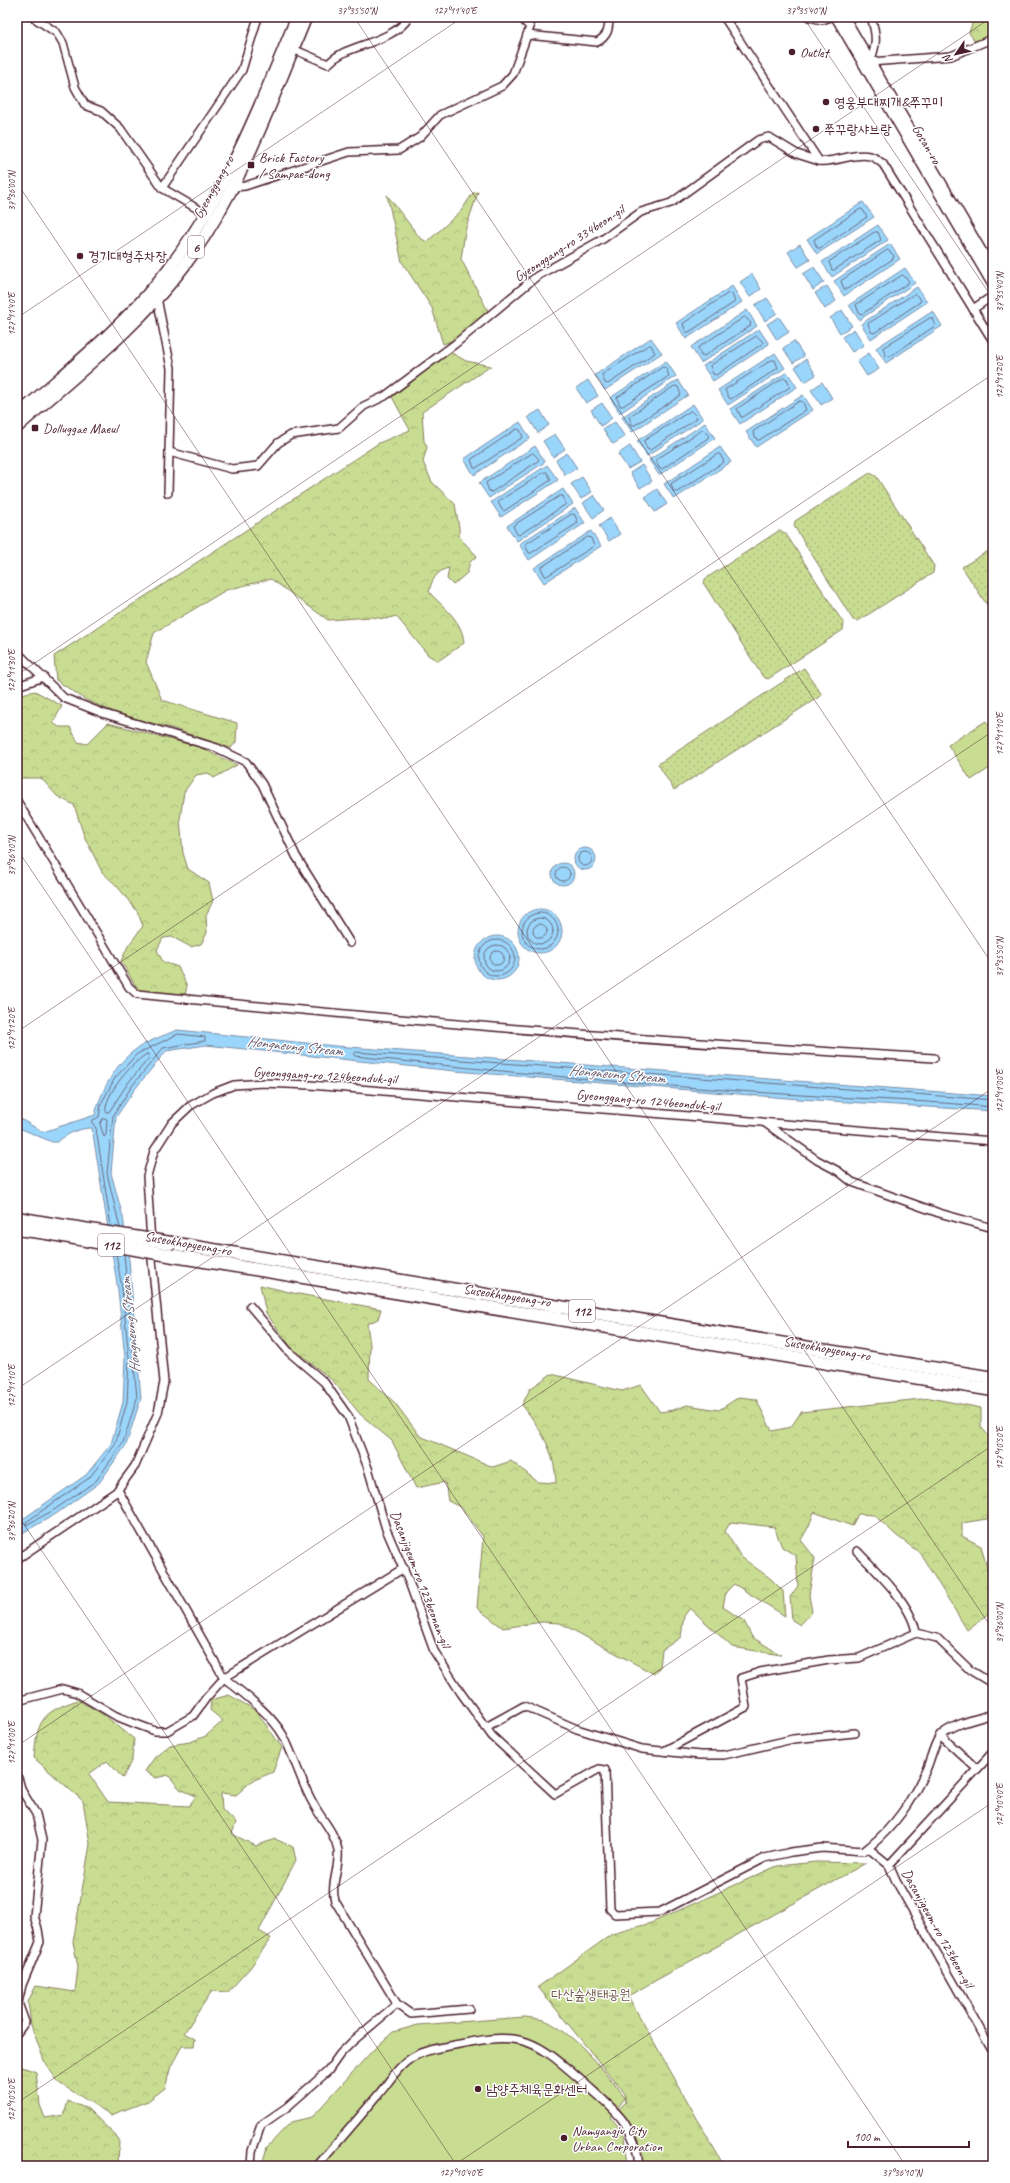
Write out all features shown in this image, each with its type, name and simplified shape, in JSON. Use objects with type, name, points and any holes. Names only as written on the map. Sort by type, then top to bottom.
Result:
[{"type":"highway","name":"Suseokhopyeong-ro","points":[[17,1218],[47,1228],[174,1256],[993,1390]]},
{"type":"highway","name":"Suseokhopyeong-ro","points":[[17,1229],[47,1228],[172,1243],[993,1378]]},
{"type":"main road","name":"Gyeonggang-ro","points":[[17,427],[121,335],[157,298],[184,266],[210,216],[297,17]]},
{"type":"main road","name":"Gyeonggang-ro","points":[[17,416],[124,320],[154,286],[234,187],[306,17]]},
{"type":"street","points":[[33,17],[57,33],[63,43],[75,87],[85,105],[101,111],[120,128],[162,188],[210,216]]},
{"type":"street","points":[[162,188],[242,70],[258,17]]},
{"type":"street","points":[[293,49],[328,64],[341,54],[392,33],[406,22],[409,17]]},
{"type":"street","points":[[527,35],[597,42],[603,38],[609,30],[609,17]]},
{"type":"street","points":[[724,17],[819,161],[829,162],[852,157],[870,156],[883,164],[993,341]]},
{"type":"street","points":[[809,17],[822,20],[832,17]]},
{"type":"street","name":"Gosan-ro","points":[[836,17],[993,286]]},
{"type":"street","name":"Gosan-ro","points":[[844,17],[993,271]]},
{"type":"street","points":[[871,17],[875,29],[876,46],[870,62],[951,56],[989,40],[993,41]]},
{"type":"street","points":[[234,187],[245,186],[349,152],[399,150],[420,137],[440,115],[502,86],[513,74],[530,27],[522,18]]},
{"type":"street","name":"Gyeonggang-ro 334beon-gil","points":[[169,452],[232,469],[258,466],[278,443],[291,434],[339,428],[364,406],[385,396],[455,344],[537,276],[602,239],[641,212],[671,203],[758,140],[769,137],[797,154],[819,161]]},
{"type":"street","points":[[157,298],[171,368],[168,493]]},
{"type":"street","points":[[973,309],[988,299]]},
{"type":"street","points":[[17,652],[64,698],[105,714],[217,748],[246,762],[262,784],[296,856],[350,943]]},
{"type":"street","points":[[17,686],[44,677]]},
{"type":"street","points":[[17,801],[129,987],[137,994],[264,1007],[511,1028],[796,1050],[934,1058]]},
{"type":"street","name":"Gyeonggang-ro 124beonduk-gil","points":[[17,1559],[118,1490],[135,1466],[158,1413],[164,1382],[152,1260],[147,1176],[154,1150],[172,1123],[190,1106],[212,1093],[234,1085],[263,1082],[993,1141]]},
{"type":"street","points":[[764,1122],[817,1160],[838,1171],[852,1182],[939,1213],[993,1228]]},
{"type":"street","name":"Dasanjigeum-ro 123beonan-gil","points":[[250,1306],[289,1352],[324,1382],[348,1416],[368,1468],[386,1529],[404,1568],[434,1651],[460,1693],[492,1736],[555,1794],[599,1769],[605,1770],[610,1909],[615,1914],[660,1912],[765,1858],[791,1852],[822,1848],[858,1851],[868,1848]]},
{"type":"street","points":[[118,1490],[224,1678],[250,1699],[282,1734],[303,1784],[335,1839],[338,1851],[332,1891],[335,1901],[397,2004],[411,2014],[469,2009]]},
{"type":"street","points":[[857,1551],[908,1609],[915,1623],[916,1633]]},
{"type":"street","points":[[17,1701],[63,1690],[77,1693],[116,1716],[136,1724],[155,1731],[167,1731],[193,1716],[206,1698],[224,1678],[404,1568]]},
{"type":"street","points":[[664,1751],[746,1707],[741,1678],[760,1672],[830,1660],[843,1661],[859,1658],[916,1633],[937,1638],[970,1670],[993,1684]]},
{"type":"street","points":[[486,1727],[524,1706],[577,1729],[642,1750],[700,1755],[724,1755],[793,1739],[855,1733]]},
{"type":"street","points":[[889,1865],[868,1848],[884,1835],[904,1813],[926,1770],[940,1735],[954,1727],[993,1714]]},
{"type":"street","points":[[940,1735],[977,1769]]},
{"type":"street","name":"Dasanjigeum-ro 123beon-gil","points":[[993,1752],[889,1865],[896,1881],[993,2052]]},
{"type":"street","points":[[17,1775],[22,1791],[36,1814],[42,1840],[34,1916],[40,1942],[22,1985],[18,2003],[25,2022],[17,2033]]},
{"type":"street","points":[[251,2166],[252,2151],[261,2125],[288,2107],[328,2071],[340,2054],[353,2041],[397,2004]]},
{"type":"street","points":[[317,2166],[394,2075],[412,2057],[428,2050],[503,2037],[520,2039],[548,2051],[611,2107],[633,2136],[638,2153],[639,2166]]},
{"type":"green space","points":[[974,17],[993,17],[993,42],[977,44],[969,33]]},
{"type":"green space","points":[[478,192],[465,231],[461,259],[488,311],[454,340],[443,344],[432,308],[402,262],[387,195],[420,238],[427,242],[461,211],[473,193]]},
{"type":"green space","points":[[450,352],[466,361],[491,366],[422,412],[424,441],[427,447],[423,462],[432,482],[455,504],[459,537],[477,556],[470,562],[467,573],[453,585],[447,579],[449,568],[441,571],[433,580],[429,592],[456,621],[463,635],[464,643],[438,661],[428,655],[396,616],[386,619],[371,617],[328,620],[271,579],[226,590],[154,633],[146,662],[162,700],[237,723],[236,742],[231,748],[171,728],[119,714],[86,700],[56,680],[54,656],[379,443],[410,430],[392,397]]},
{"type":"green space","points":[[870,473],[876,476],[934,566],[933,573],[858,621],[853,620],[794,526],[795,521]]},
{"type":"green space","points":[[780,530],[786,534],[844,624],[843,630],[768,679],[763,677],[704,584],[705,579]]},
{"type":"green space","points":[[993,548],[993,614],[962,567]]},
{"type":"green space","points":[[804,668],[822,695],[674,790],[658,764]]},
{"type":"green space","points":[[35,691],[62,706],[53,723],[59,727],[70,727],[78,742],[87,744],[108,723],[199,747],[237,765],[214,778],[208,773],[196,775],[184,792],[180,819],[183,853],[188,869],[209,883],[213,901],[206,915],[207,933],[201,944],[191,947],[172,937],[163,938],[157,950],[163,962],[178,967],[187,986],[185,995],[138,990],[121,961],[128,946],[143,926],[137,911],[117,886],[102,872],[84,836],[74,805],[57,796],[41,778],[17,778],[17,695]]},
{"type":"green space","points":[[986,721],[993,731],[993,766],[971,780],[948,745]]},
{"type":"green space","points":[[260,1285],[293,1293],[381,1309],[378,1319],[367,1324],[370,1345],[369,1379],[395,1403],[420,1436],[493,1467],[511,1461],[538,1482],[556,1483],[553,1461],[546,1441],[522,1405],[530,1389],[551,1374],[622,1391],[641,1385],[660,1412],[673,1410],[687,1405],[719,1410],[739,1397],[756,1399],[772,1431],[791,1427],[801,1412],[930,1398],[981,1408],[981,1427],[993,1441],[993,1518],[962,1523],[962,1536],[981,1546],[993,1590],[993,1610],[967,1630],[920,1553],[897,1536],[874,1515],[858,1514],[852,1526],[814,1512],[809,1526],[801,1540],[815,1558],[809,1595],[812,1612],[800,1625],[792,1620],[790,1597],[798,1586],[796,1556],[782,1547],[774,1527],[731,1522],[725,1531],[741,1557],[771,1579],[783,1591],[785,1616],[734,1584],[726,1592],[723,1607],[744,1621],[752,1637],[781,1655],[732,1647],[690,1608],[684,1616],[681,1637],[662,1650],[660,1667],[654,1674],[560,1623],[542,1622],[503,1628],[477,1608],[483,1537],[462,1508],[448,1501],[445,1482],[416,1488],[392,1441],[360,1414],[332,1380],[291,1347],[266,1313]]},
{"type":"green space","points":[[229,1695],[255,1710],[282,1747],[273,1772],[252,1781],[236,1795],[221,1793],[222,1810],[236,1822],[232,1834],[256,1846],[275,1839],[293,1847],[296,1860],[259,1931],[271,1938],[250,1968],[228,1992],[212,1991],[184,2033],[195,2039],[194,2046],[182,2046],[171,2066],[165,2088],[148,2101],[111,2115],[59,2083],[45,2063],[31,2025],[28,2001],[36,1986],[75,1992],[78,1967],[73,1942],[90,1844],[83,1801],[34,1758],[39,1727],[43,1720],[56,1709],[78,1700],[104,1715],[134,1739],[132,1759],[123,1778],[107,1761],[89,1774],[108,1802],[189,1806],[196,1796],[180,1789],[168,1775],[156,1778],[145,1771],[155,1757],[170,1745],[190,1742],[206,1736],[223,1721],[210,1710],[211,1700]]},
{"type":"green space","name":"다산숲생태공원","points":[[816,1862],[866,1863],[628,1996],[724,2166],[642,2166],[639,2142],[633,2130],[618,2110],[626,2102],[625,2094],[538,1987],[612,1934],[651,1923],[777,1866]]},
{"type":"green space","name":"남양주체육문화센터","points":[[525,2017],[549,2022],[561,2029],[591,2056],[625,2098],[611,2117],[625,2136],[628,2166],[265,2166],[263,2161],[267,2147],[291,2122],[312,2117],[372,2051],[393,2032],[418,2025]]},
{"type":"green space","points":[[17,2065],[36,2072],[40,2105],[45,2118],[64,2115],[68,2101],[88,2109],[119,2139],[118,2166],[18,2166]]},
{"type":"water","points":[[863,202],[874,217],[817,254],[807,239]]},
{"type":"water","points":[[878,225],[888,240],[832,277],[822,262]]},
{"type":"water","points":[[800,244],[810,260],[798,267],[788,252]]},
{"type":"water","points":[[890,244],[900,259],[844,296],[834,281]]},
{"type":"water","points":[[814,267],[824,282],[813,290],[803,274]]},
{"type":"water","points":[[905,268],[915,283],[859,320],[849,305]]},
{"type":"water","points":[[752,274],[761,289],[750,297],[740,282]]},
{"type":"water","points":[[732,286],[742,302],[686,339],[676,323]]},
{"type":"water","points":[[827,286],[836,301],[825,309],[815,293]]},
{"type":"water","points":[[917,287],[927,302],[871,339],[861,324]]},
{"type":"water","points":[[767,298],[777,313],[765,321],[755,305]]},
{"type":"water","points":[[747,310],[757,326],[701,363],[691,347]]},
{"type":"water","points":[[842,310],[852,326],[840,333],[830,318]]},
{"type":"water","points":[[933,311],[942,326],[886,363],[876,348]]},
{"type":"water","points":[[779,317],[789,332],[777,340],[767,324]]},
{"type":"water","points":[[759,329],[769,344],[713,381],[703,366]]},
{"type":"water","points":[[854,329],[864,345],[852,352],[842,337]]},
{"type":"water","points":[[651,338],[662,353],[605,390],[595,375]]},
{"type":"water","points":[[794,341],[804,356],[793,363],[783,348]]},
{"type":"water","points":[[775,353],[785,368],[728,405],[718,390]]},
{"type":"water","points":[[869,353],[879,369],[867,376],[857,361]]},
{"type":"water","points":[[806,359],[816,375],[805,382],[795,367]]},
{"type":"water","points":[[666,361],[676,376],[620,413],[610,398]]},
{"type":"water","points":[[787,372],[797,387],[740,424],[730,409]]},
{"type":"water","points":[[588,380],[598,396],[586,403],[576,388]]},
{"type":"water","points":[[678,380],[688,395],[632,432],[622,417]]},
{"type":"water","points":[[822,382],[832,398],[821,405],[811,390]]},
{"type":"water","points":[[803,395],[813,410],[756,447],[746,432]]},
{"type":"water","points":[[602,403],[612,418],[601,426],[591,410]]},
{"type":"water","points":[[693,404],[703,419],[647,456],[637,441]]},
{"type":"water","points":[[540,410],[549,425],[538,433],[528,417]]},
{"type":"water","points":[[520,422],[530,438],[474,475],[464,459]]},
{"type":"water","points":[[615,422],[625,437],[613,444],[603,429]]},
{"type":"water","points":[[705,423],[715,438],[659,475],[649,460]]},
{"type":"water","points":[[555,434],[565,449],[553,457],[543,441]]},
{"type":"water","points":[[535,446],[545,462],[489,498],[479,483]]},
{"type":"water","points":[[630,446],[640,462],[628,469],[618,454]]},
{"type":"water","points":[[720,447],[731,462],[674,499],[664,484]]},
{"type":"water","points":[[567,453],[577,468],[565,475],[556,460]]},
{"type":"water","points":[[547,465],[558,480],[501,517],[491,502]]},
{"type":"water","points":[[642,465],[652,481],[640,488],[630,473]]},
{"type":"water","points":[[582,477],[592,492],[581,499],[571,484]]},
{"type":"water","points":[[563,489],[573,504],[517,541],[507,526]]},
{"type":"water","points":[[657,489],[667,504],[655,512],[645,497]]},
{"type":"water","points":[[594,495],[604,510],[593,518],[583,503]]},
{"type":"water","points":[[575,508],[585,523],[529,560],[519,544]]},
{"type":"water","points":[[610,518],[620,534],[609,541],[599,526]]},
{"type":"water","points":[[591,531],[601,546],[544,583],[534,568]]},
{"type":"water","points":[[585,848],[593,851],[596,859],[593,867],[585,870],[577,867],[574,859],[577,851]]},
{"type":"water","points":[[563,863],[571,866],[574,874],[571,882],[563,885],[555,882],[552,874],[555,866]]},
{"type":"water","points":[[540,909],[552,913],[558,919],[562,931],[558,943],[552,949],[540,953],[528,949],[522,943],[518,931],[522,919],[528,913]]},
{"type":"water","points":[[497,936],[509,940],[515,946],[519,958],[515,970],[509,976],[497,980],[485,976],[479,970],[475,958],[479,946],[485,940]]},
{"type":"water","name":"Hongneung Stream","points":[[177,1030],[336,1046],[993,1096],[993,1111],[799,1099],[455,1071],[206,1045],[166,1051],[135,1089],[116,1117],[111,1173],[123,1217],[129,1260],[141,1398],[126,1445],[99,1483],[56,1514],[17,1536],[17,1523],[86,1475],[111,1444],[123,1402],[125,1358],[118,1290],[92,1128],[78,1130],[65,1136],[57,1142],[52,1142],[17,1127],[17,1117],[43,1132],[95,1115],[97,1106],[105,1088],[115,1070],[121,1063],[135,1050],[145,1044]]},
{"type":"place","name":"Outlet","points":[[792,52]]},
{"type":"place","name":"영웅부대찌개&쭈꾸미","points":[[826,102]]},
{"type":"place","name":"쭈꾸랑샤브랑","points":[[816,129]]},
{"type":"place","name":"Brick Factory / Sampae-dong","points":[[251,165]]},
{"type":"place","name":"경기대형주차장","points":[[80,256]]},
{"type":"place","name":"Dolluggae Maeul","points":[[35,428]]},
{"type":"place","name":"남양주체육문화센터","points":[[478,2089]]},
{"type":"place","name":"Namyangju City Urban Corporation","points":[[564,2138]]}]
